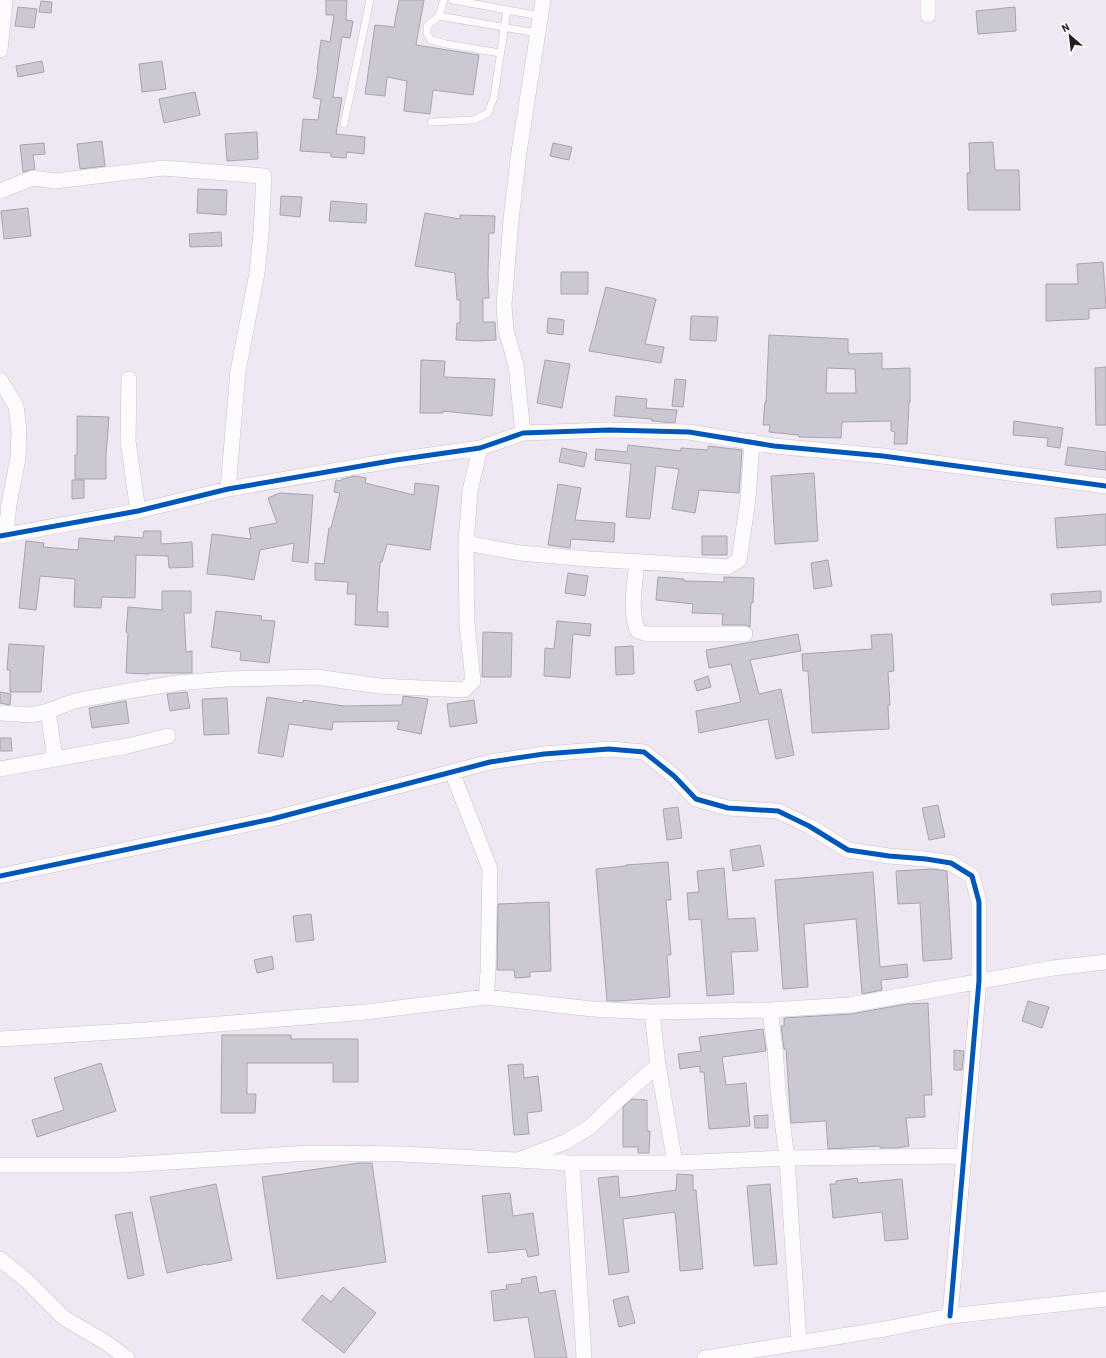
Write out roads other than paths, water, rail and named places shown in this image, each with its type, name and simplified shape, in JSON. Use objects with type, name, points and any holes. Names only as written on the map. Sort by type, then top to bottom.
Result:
[{"type":"street","points":[[0,50],[5,0]]},
{"type":"street","points":[[523,433],[516,365],[506,330],[504,306],[511,220],[519,152],[543,0]]},
{"type":"street","points":[[928,0],[928,16]]},
{"type":"street","points":[[0,191],[33,178],[55,181],[162,168],[264,176],[257,273],[238,371],[228,489]]},
{"type":"street","points":[[130,379],[128,441],[138,511]]},
{"type":"street","points":[[0,380],[16,406],[19,431],[18,458],[3,535],[138,511],[228,489],[396,460],[480,448],[523,433],[609,430],[689,432],[752,441],[774,446],[883,456],[1106,486]]},
{"type":"street","points":[[466,543],[520,554],[728,567],[739,560],[748,500],[752,441]]},
{"type":"street","points":[[0,713],[32,715],[75,701],[122,692],[177,683],[227,679],[316,677],[379,686],[464,690],[473,681],[466,624],[466,543],[470,491],[480,448]]},
{"type":"street","points":[[637,562],[634,623],[638,630],[647,634],[745,634]]},
{"type":"street","points":[[48,711],[55,759]]},
{"type":"street","points":[[0,769],[127,746],[168,736]]},
{"type":"street","points":[[0,876],[272,819],[490,762],[544,754],[609,749],[644,752],[674,776],[696,799],[728,808],[778,811],[809,826],[848,850],[889,856],[926,858],[951,863],[972,876],[979,902],[979,981],[950,1316]]},
{"type":"street","points":[[452,772],[490,869],[488,972],[486,997]]},
{"type":"street","points":[[0,1039],[145,1030],[366,1012],[486,997],[592,1010],[652,1012],[770,1010],[850,1005],[1052,968],[1106,962]]},
{"type":"street","points":[[770,1010],[787,1158],[799,1343]]},
{"type":"street","points":[[652,1012],[658,1065],[675,1163]]},
{"type":"street","points":[[514,1161],[565,1142],[590,1127],[658,1065]]},
{"type":"street","points":[[0,1165],[124,1165],[309,1153],[402,1154],[572,1164],[675,1163],[787,1158],[964,1156]]},
{"type":"street","points":[[572,1164],[584,1358]]},
{"type":"street","points":[[0,1259],[26,1280],[64,1318],[105,1342],[127,1358]]},
{"type":"street","points":[[705,1358],[950,1316],[1106,1299]]},
{"type":"lane","points":[[344,124],[370,0]]},
{"type":"lane","points":[[444,0],[439,16],[428,26],[427,34],[432,40],[446,44],[500,53]]},
{"type":"lane","points":[[453,0],[540,16]]},
{"type":"lane","points":[[431,122],[474,120],[488,113],[494,97],[507,10]]},
{"type":"lane","points":[[439,16],[537,33]]}]
